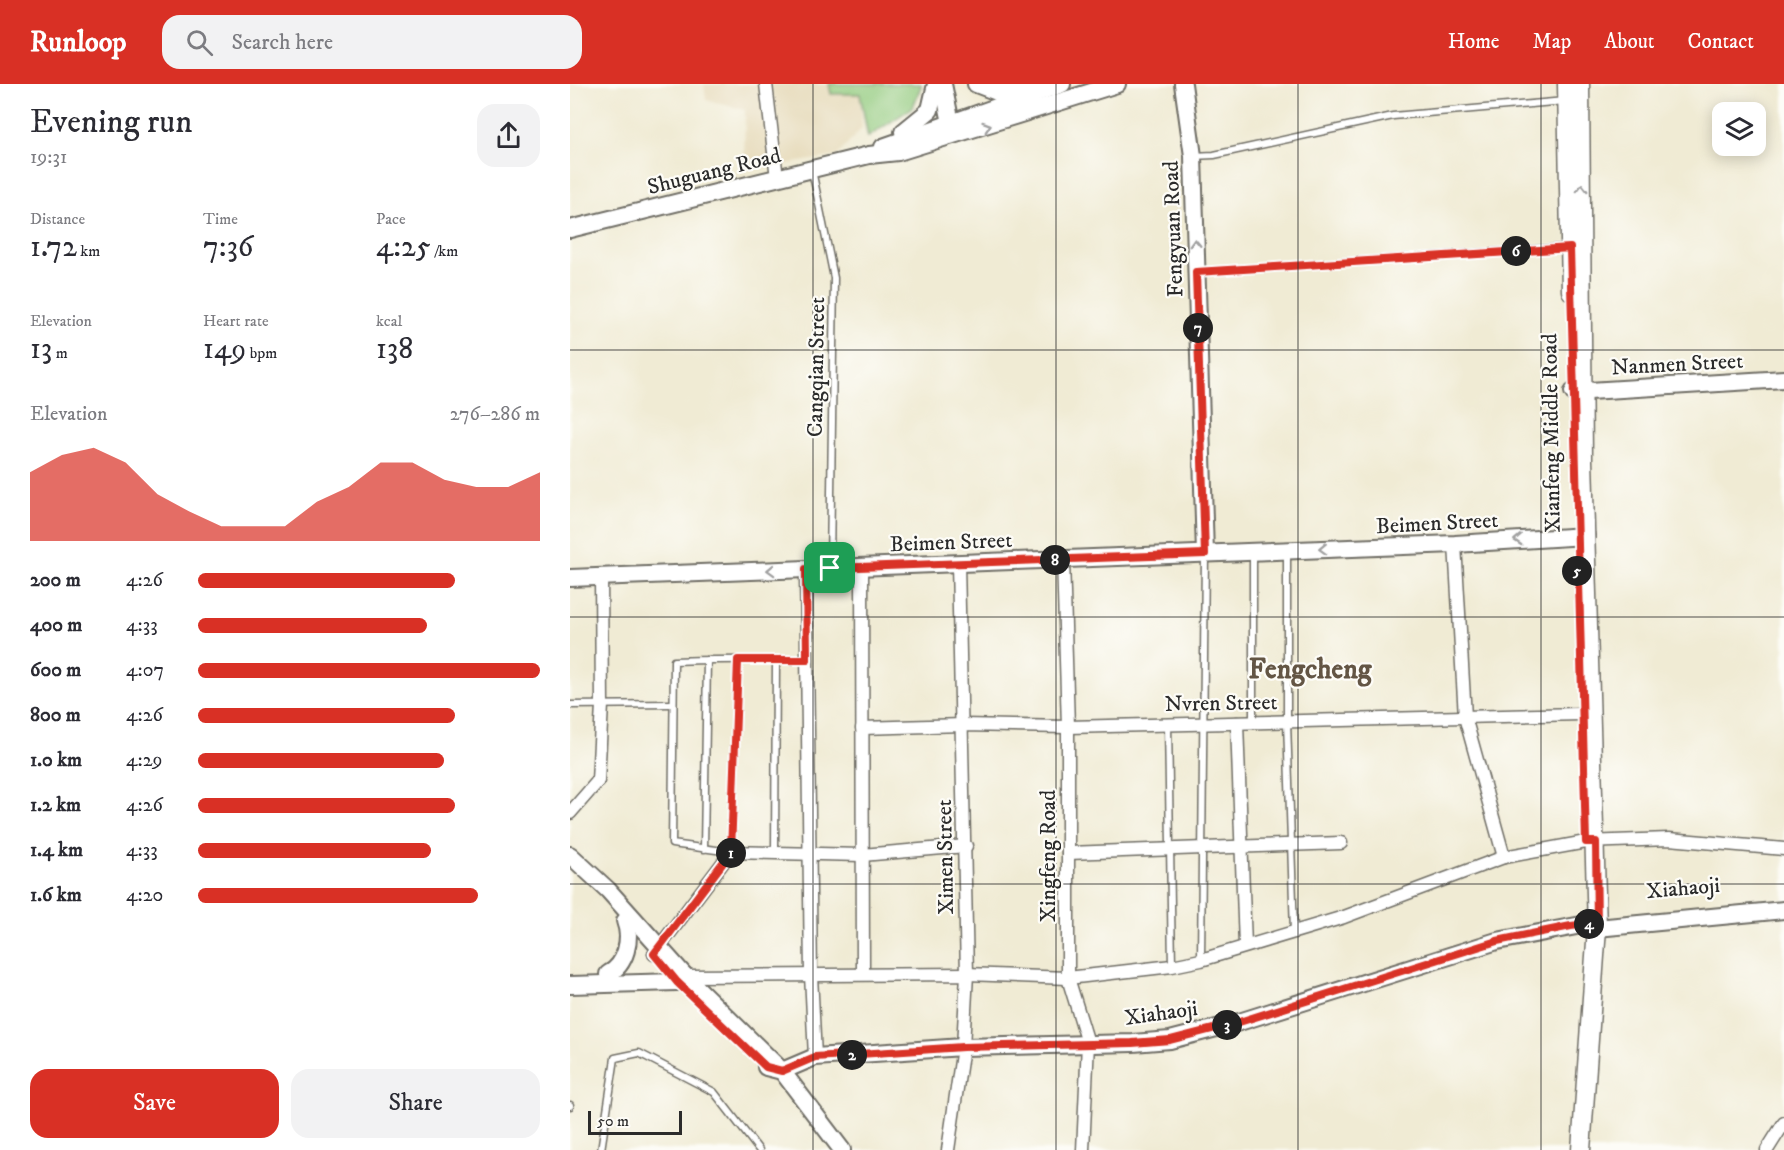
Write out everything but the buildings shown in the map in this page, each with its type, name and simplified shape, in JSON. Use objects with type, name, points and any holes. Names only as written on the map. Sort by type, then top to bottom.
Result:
[{"type":"main road","name":"Xianfeng Middle Road","points":[[1580,84],[1581,714],[1591,842]]},
{"type":"main road","name":"Xianfeng Middle Road","points":[[1567,93],[1570,248],[1579,392]]},
{"type":"main road","name":"Xianfeng Middle Road","points":[[1581,537],[1594,923]]},
{"type":"main road","points":[[1573,1150],[1594,923]]},
{"type":"main road","points":[[1581,1150],[1594,923]]},
{"type":"street","points":[[766,84],[777,177]]},
{"type":"street","points":[[896,141],[930,110],[936,84]]},
{"type":"street","points":[[944,84],[957,128]]},
{"type":"street","points":[[954,84],[957,128]]},
{"type":"street","points":[[976,84],[997,92],[1062,84]]},
{"type":"street","name":"Shuguang Road","points":[[570,230],[869,155],[898,152],[1062,84]]},
{"type":"street","name":"Shuguang Road","points":[[869,155],[896,141],[957,128],[1117,84]]},
{"type":"street","name":"Fengyuan Road","points":[[1183,84],[1193,156],[1205,554]]},
{"type":"street","name":"Nanmen Street","points":[[1579,392],[1784,379]]},
{"type":"street","name":"Beimen Street","points":[[570,578],[1455,544],[1581,537]]},
{"type":"street","points":[[1455,544],[1465,717],[1504,857]]},
{"type":"street","name":"Xingfeng Road","points":[[1063,559],[1068,727],[1068,978],[1088,1043],[1083,1150]]},
{"type":"street","name":"Ximen Street","points":[[948,1150],[963,1047],[967,975],[966,846],[958,563]]},
{"type":"street","points":[[861,567],[863,974]]},
{"type":"street","points":[[806,569],[811,975],[815,1057]]},
{"type":"street","points":[[570,813],[598,781],[602,705],[601,577]]},
{"type":"street","name":"Nvren Street","points":[[862,728],[963,724],[1068,727],[1581,714]]},
{"type":"street","points":[[1237,723],[1245,946]]},
{"type":"street","points":[[570,975],[677,977],[863,974],[1068,978],[1172,966],[1201,960],[1344,917],[1504,857],[1591,842],[1670,839],[1784,849]]},
{"type":"street","points":[[1068,853],[1341,843]]},
{"type":"street","points":[[657,951],[731,852],[862,855],[966,846]]},
{"type":"street","points":[[570,855],[608,890],[677,977],[774,1069],[842,1150]]},
{"type":"street","points":[[570,866],[657,951]]},
{"type":"street","name":"Xiahaoji","points":[[774,1069],[815,1057],[963,1047],[1170,1040],[1236,1023],[1497,941],[1594,923],[1784,903]]},
{"type":"street","name":"Xiahaoji","points":[[1594,923],[1784,910]]},
{"type":"street","points":[[608,974],[619,964],[627,947],[625,921]]},
{"type":"street","points":[[570,985],[677,977]]},
{"type":"street","points":[[774,1069],[829,1150]]},
{"type":"street","points":[[1767,1150],[1784,1123]]},
{"type":"lane","points":[[1193,156],[1214,155],[1393,116],[1567,93]]},
{"type":"lane","name":"Cangqian Street","points":[[812,169],[834,278],[830,568]]},
{"type":"lane","points":[[1196,272],[1570,248]]},
{"type":"lane","points":[[1287,550],[1287,722],[1294,932]]},
{"type":"lane","points":[[1253,552],[1254,722]]},
{"type":"lane","points":[[1201,960],[1205,554]]},
{"type":"lane","points":[[738,660],[731,852],[672,844],[674,660],[738,660],[776,660],[807,660]]},
{"type":"lane","points":[[704,849],[707,660]]},
{"type":"lane","points":[[775,853],[776,660]]},
{"type":"lane","points":[[570,705],[674,704]]},
{"type":"lane","points":[[1168,725],[1172,966]]},
{"type":"lane","points":[[601,1150],[615,1059],[639,1053],[714,1092],[759,1150]]},
{"type":"shaded area","points":[[704,84],[829,84],[831,94],[860,94],[862,128],[837,156],[760,168],[744,164],[745,110],[706,100]]},
{"type":"green space","points":[[829,84],[921,84],[921,86],[913,107],[868,137],[860,94],[831,94]]},
{"type":"district","name":"Fengcheng","points":[[1310,668]]},
{"type":"route","points":[[1570,248],[1586,842],[1596,842],[1597,928],[1587,924],[1527,933],[1354,984],[1236,1023],[1170,1040],[963,1047],[815,1057],[782,1071],[766,1067],[677,982],[654,954],[731,852],[738,660],[807,660],[806,569],[830,568],[1205,554],[1196,272],[1570,248]]}]
